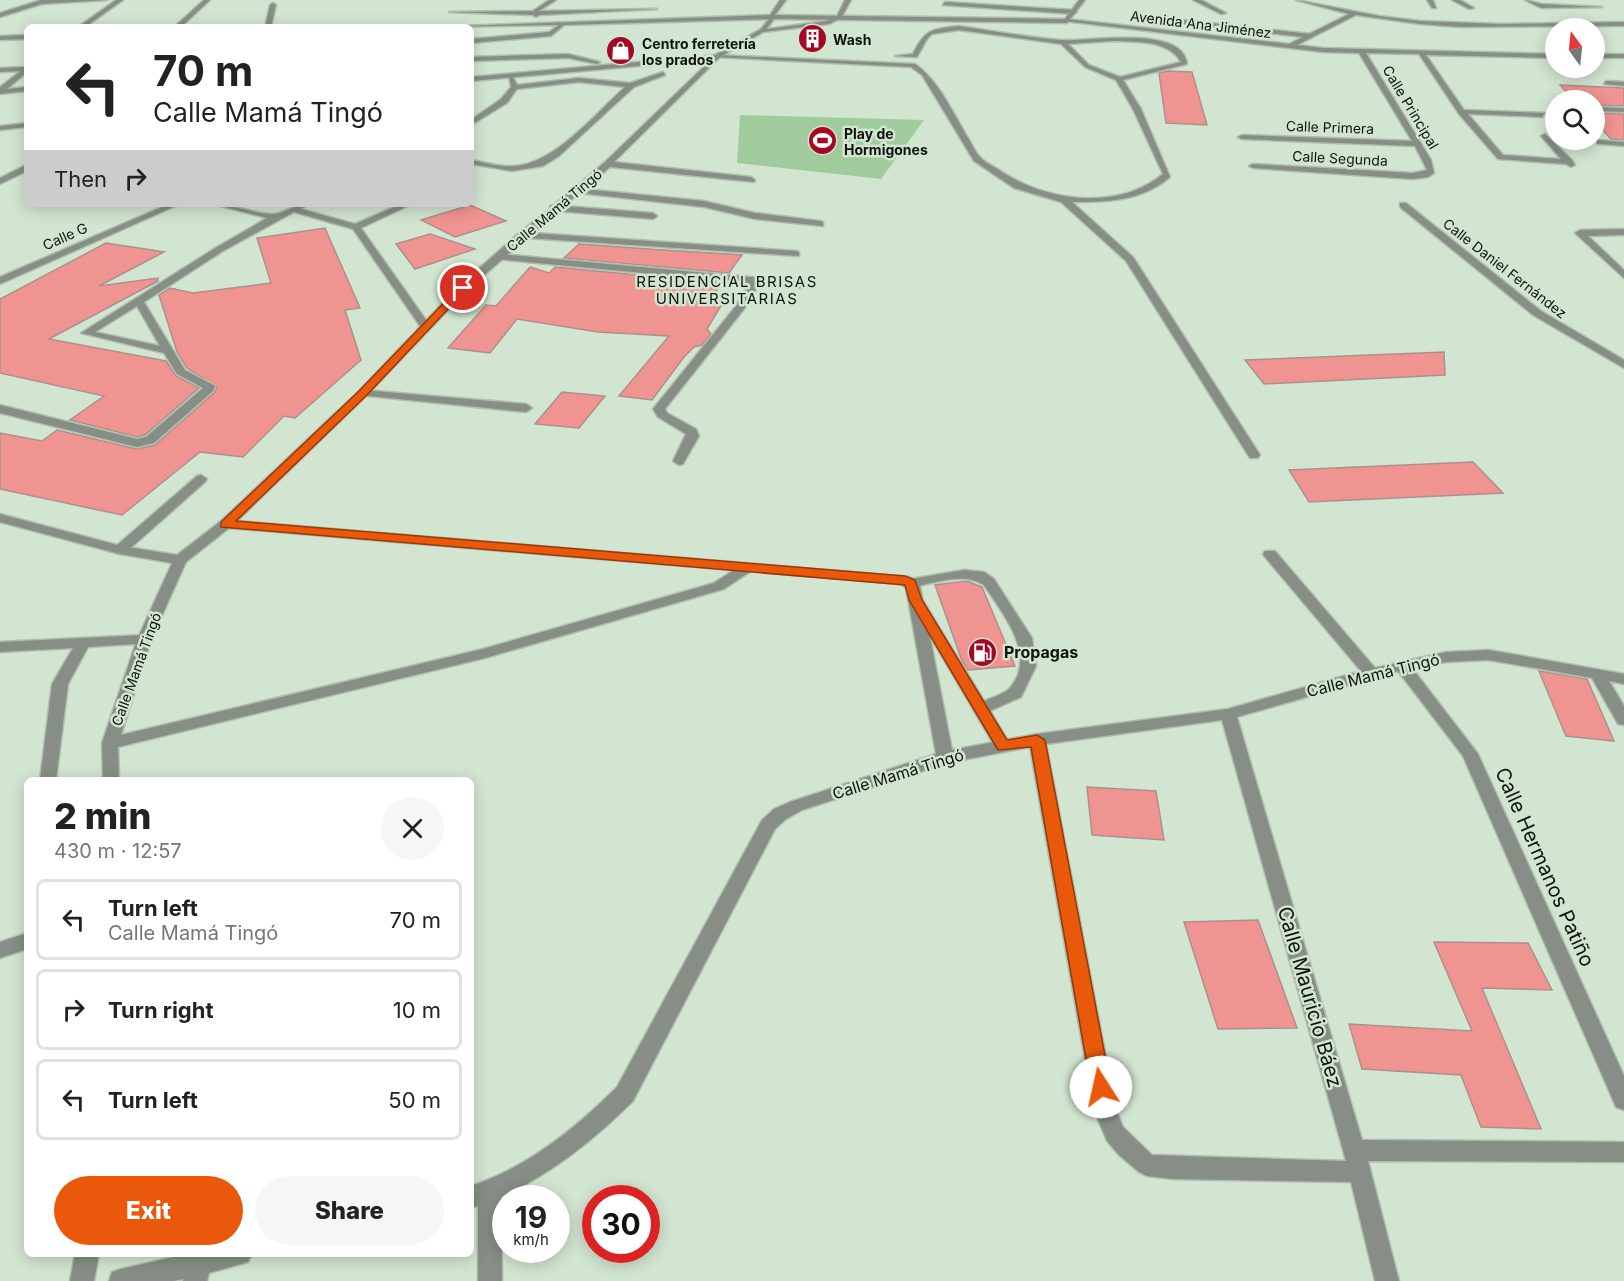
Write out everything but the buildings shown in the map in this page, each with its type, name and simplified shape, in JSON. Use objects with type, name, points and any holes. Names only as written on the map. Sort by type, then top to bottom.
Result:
[{"type":"street","points":[[0,15],[41,2],[104,0]]},
{"type":"street","points":[[85,24],[120,0]]},
{"type":"street","points":[[180,24],[207,0]]},
{"type":"street","points":[[536,13],[540,6],[553,0]]},
{"type":"street","name":"Calle Mamá Tingó","points":[[111,777],[110,743],[144,640],[180,560],[226,524],[363,393],[463,288],[574,190],[608,164],[721,55],[763,30],[783,0]]},
{"type":"street","points":[[763,30],[815,26],[839,17],[848,0]]},
{"type":"street","points":[[1067,21],[1082,0]]},
{"type":"street","points":[[1196,0],[1223,13]]},
{"type":"street","points":[[1299,0],[1386,21],[1436,25],[1624,24]]},
{"type":"street","points":[[1430,0],[1434,7]]},
{"type":"street","points":[[1455,0],[1471,8]]},
{"type":"street","points":[[1528,0],[1541,6],[1599,7]]},
{"type":"street","points":[[945,4],[1074,12]]},
{"type":"street","points":[[269,24],[273,5]]},
{"type":"street","points":[[452,12],[536,13],[654,9]]},
{"type":"street","points":[[536,13],[547,24]]},
{"type":"street","points":[[1288,47],[1354,14]]},
{"type":"street","name":"Avenida Ana Jiménez","points":[[474,26],[772,17],[1067,21],[1143,28],[1288,47],[1362,52],[1545,56]]},
{"type":"street","points":[[1154,19],[1311,36]]},
{"type":"street","points":[[474,41],[551,34],[564,24]]},
{"type":"street","points":[[914,61],[924,38],[930,33],[969,29],[1063,42],[1103,39],[1161,44],[1175,48],[1184,56],[1185,63],[1119,79],[1087,66],[1063,42]]},
{"type":"street","points":[[0,38],[24,37]]},
{"type":"street","name":"Calle Principal","points":[[1362,52],[1431,171],[1425,175]]},
{"type":"street","points":[[1422,54],[1462,112],[1501,157],[1572,166],[1558,150]]},
{"type":"street","points":[[474,79],[721,55]]},
{"type":"street","points":[[474,73],[597,62],[721,55],[914,61],[925,74],[977,159],[1017,186],[1064,200],[1117,198],[1160,182],[1167,175],[1137,109],[1119,79]]},
{"type":"street","points":[[474,59],[568,56],[597,62]]},
{"type":"street","points":[[1605,56],[1624,56]]},
{"type":"street","points":[[0,70],[24,69]]},
{"type":"street","points":[[0,92],[24,72]]},
{"type":"street","points":[[474,163],[512,169],[525,169],[540,165],[556,154],[631,85],[663,74]]},
{"type":"street","points":[[510,76],[515,87]]},
{"type":"street","points":[[474,121],[504,101],[515,87],[596,80],[631,85]]},
{"type":"street","points":[[1606,83],[1624,84]]},
{"type":"street","points":[[0,92],[24,89]]},
{"type":"street","points":[[1605,109],[1624,110]]},
{"type":"street","points":[[1462,112],[1542,115]]},
{"type":"street","points":[[0,120],[24,117]]},
{"type":"street","points":[[0,128],[24,125]]},
{"type":"street","name":"Calle Primera","points":[[1242,137],[1417,144]]},
{"type":"street","points":[[1605,142],[1624,144]]},
{"type":"street","points":[[608,164],[752,180]]},
{"type":"street","name":"Calle Segunda","points":[[1253,166],[1425,175]]},
{"type":"street","points":[[0,181],[24,169]]},
{"type":"street","points":[[574,190],[704,204],[755,216],[820,225]]},
{"type":"street","points":[[1064,200],[1130,259],[1254,455]]},
{"type":"street","name":"Calle Daniel Fernández","points":[[1403,205],[1537,313],[1624,365]]},
{"type":"street","name":"Calle G","points":[[0,281],[169,207]]},
{"type":"street","points":[[230,207],[278,218]]},
{"type":"street","points":[[168,351],[86,333],[139,302],[192,265],[297,207]]},
{"type":"street","points":[[356,227],[401,207]]},
{"type":"street","points":[[554,208],[653,216]]},
{"type":"street","points":[[293,209],[356,227],[426,327]]},
{"type":"street","points":[[1624,232],[1580,233],[1624,275]]},
{"type":"street","points":[[522,235],[796,254]]},
{"type":"street","points":[[499,257],[804,285]]},
{"type":"street","points":[[679,460],[693,436],[692,432],[662,415],[659,409],[740,307],[756,280]]},
{"type":"street","points":[[0,409],[137,443],[143,442],[209,389],[207,383],[184,375],[139,302]]},
{"type":"street","points":[[363,393],[526,408]]},
{"type":"street","points":[[120,550],[201,479]]},
{"type":"street","points":[[0,518],[120,550],[180,560]]},
{"type":"street","points":[[226,524],[905,580],[911,583],[964,574],[979,575],[989,582],[1025,638],[1028,666],[1015,693],[981,709]]},
{"type":"street","points":[[1270,554],[1372,674]]},
{"type":"street","points":[[110,743],[485,653],[719,586],[747,568]]},
{"type":"street","points":[[911,583],[945,757]]},
{"type":"street","points":[[915,600],[1003,746]]},
{"type":"street","points":[[0,647],[144,640]]},
{"type":"street","points":[[48,777],[60,684],[83,643]]},
{"type":"street","name":"Calle Mamá Tingó","points":[[481,1195],[573,1142],[602,1119],[625,1094],[768,825],[780,814],[796,806],[945,757],[1037,740],[1228,714],[1402,665],[1446,657],[1489,655],[1624,679]]},
{"type":"street","name":"Calle Hermanos Patiño","points":[[1402,665],[1470,754],[1624,1100]]},
{"type":"street","points":[[1597,674],[1624,720]]},
{"type":"street","name":"Calle Mauricio Báez","points":[[1228,714],[1354,1150],[1387,1281]]},
{"type":"street","points":[[1037,740],[1105,1110],[1114,1134],[1148,1165],[1173,1168],[1360,1172]]},
{"type":"street","points":[[0,950],[24,942]]},
{"type":"street","points":[[1354,1150],[1624,1152]]},
{"type":"street","points":[[481,1195],[490,1281]]},
{"type":"street","points":[[82,1281],[86,1257]]},
{"type":"street","points":[[121,1281],[196,1273],[233,1257]]},
{"type":"green space","name":"Play de Hormigones","points":[[740,115],[924,120],[881,179],[737,163]]},
{"type":"place","name":"Wash","points":[[812,39]]},
{"type":"place","name":"Centro ferretería los prados","points":[[621,51]]},
{"type":"place","name":"Play de Hormigones","points":[[823,141]]},
{"type":"place","name":"Propagas","points":[[983,652]]},
{"type":"district","name":"RESIDENCIAL BRISAS UNIVERSITARIAS","points":[[727,290]]},
{"type":"route","points":[[463,288],[363,393],[226,524],[905,580],[911,583],[915,600],[1003,746],[1037,740],[1101,1087]]}]
